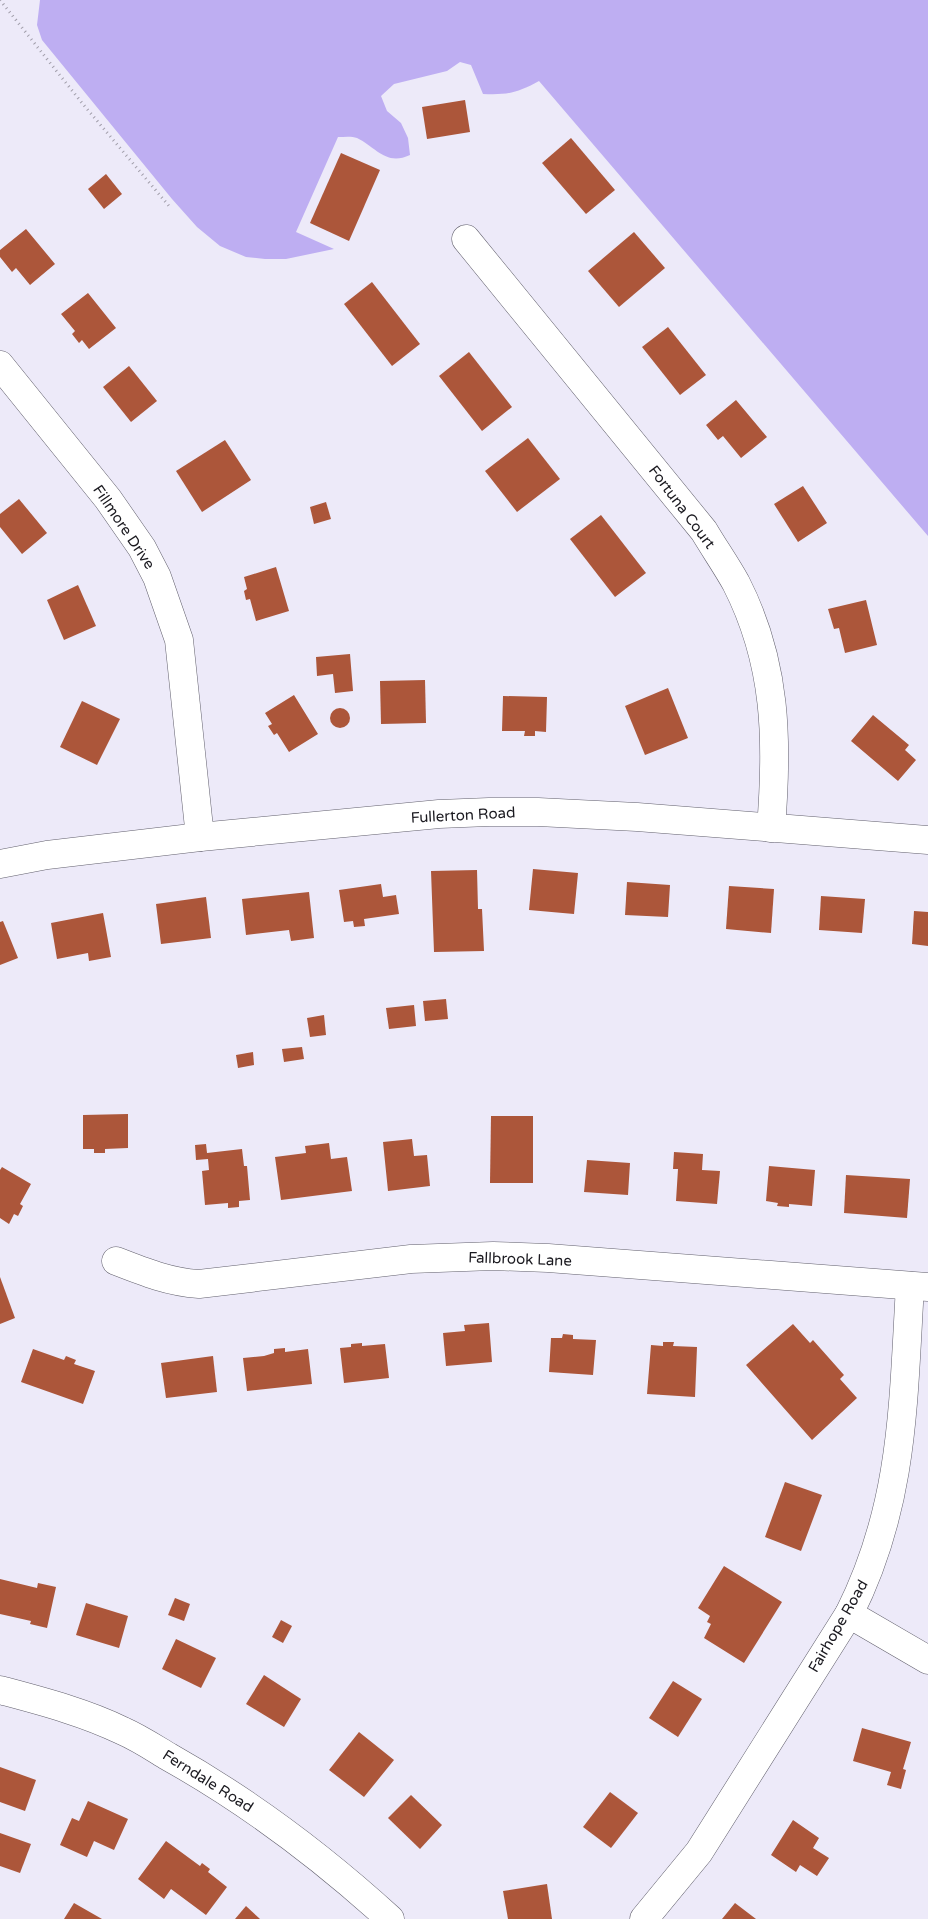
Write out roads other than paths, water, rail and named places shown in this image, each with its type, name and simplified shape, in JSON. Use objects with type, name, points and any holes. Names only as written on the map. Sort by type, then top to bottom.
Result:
[{"type":"street","name":"Fortuna Court","points":[[466,239],[704,531],[736,583],[755,630],[769,678],[775,728],[775,779],[771,828]]},
{"type":"street","name":"Fillmore Drive","points":[[0,365],[108,499],[142,548],[158,577],[180,640],[200,837]]},
{"type":"street","name":"Fullerton Road","points":[[0,864],[47,855],[200,837],[439,814],[490,812],[538,812],[637,817],[928,840]]},
{"type":"street","name":"Fallbrook Lane","points":[[116,1261],[154,1277],[177,1283],[200,1284],[410,1259],[493,1256],[548,1258],[919,1287]]},
{"type":"street","name":"Fairhope Road","points":[[644,1919],[699,1852],[848,1614],[862,1587],[882,1533],[898,1462],[919,1287]]},
{"type":"street","points":[[848,1614],[928,1660]]},
{"type":"street","name":"Ferndale Road","points":[[0,1690],[48,1703],[122,1730],[205,1777],[291,1836],[343,1877],[390,1919]]}]
